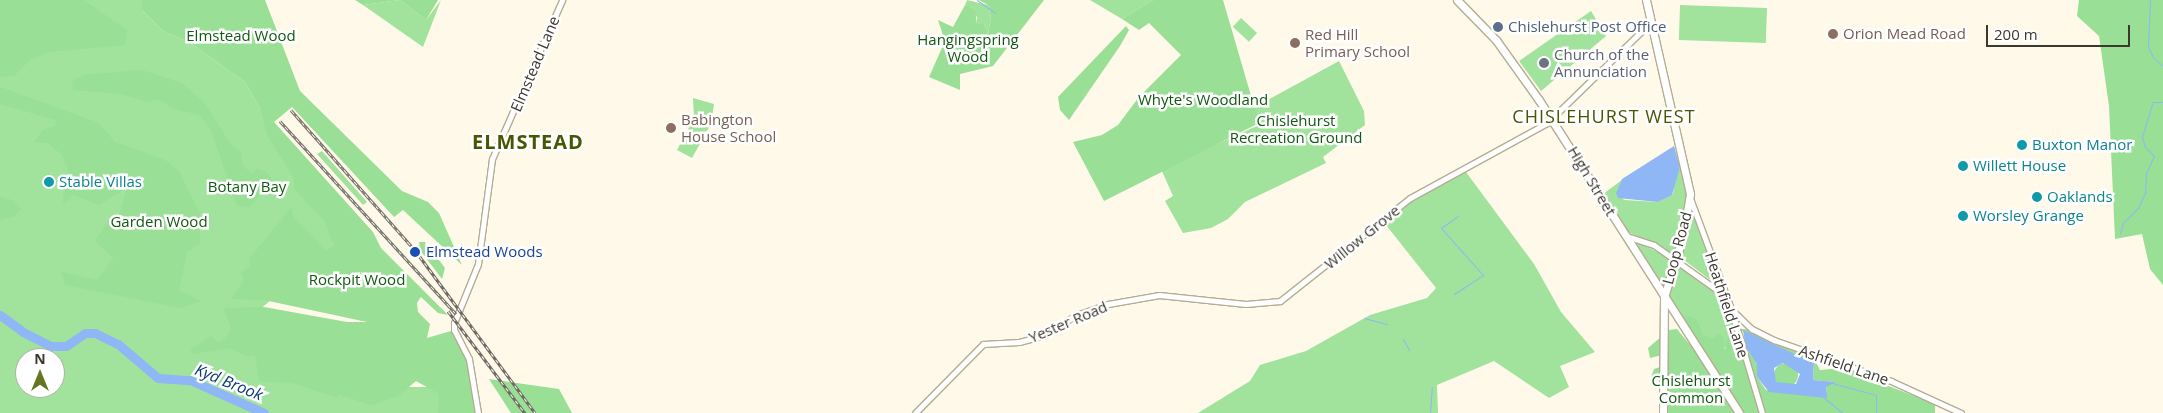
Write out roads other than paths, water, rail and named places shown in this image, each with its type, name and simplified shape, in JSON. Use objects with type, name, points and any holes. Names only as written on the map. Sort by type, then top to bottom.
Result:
[{"type":"main road","name":"High Street","points":[[1456,0],[1496,40],[1552,118],[1664,298],[1739,413]]},
{"type":"main road","points":[[1646,0],[1690,198]]},
{"type":"main road","name":"Loop Road","points":[[1663,413],[1664,298],[1676,259],[1690,198]]},
{"type":"street","name":"Elmstead Lane","points":[[478,413],[469,359],[454,330],[454,323],[478,264],[492,159],[562,0]]},
{"type":"street","name":"Willow Grove","points":[[1159,294],[1246,304],[1280,301],[1410,198],[1552,118],[1651,22]]},
{"type":"street","name":"Heathfield Lane","points":[[1690,198],[1732,310],[1762,413]]},
{"type":"street","points":[[1626,236],[1654,246],[1676,259],[1727,297]]},
{"type":"street","name":"Yester Road","points":[[915,413],[983,344],[1028,340],[1108,304],[1159,294]]},
{"type":"street","name":"Ashfield Lane","points":[[1732,310],[1752,329],[1774,340],[1884,378],[1962,413]]},
{"type":"water","points":[[1674,146],[1680,167],[1672,195],[1658,202],[1618,198],[1616,193],[1622,179]]},
{"type":"water","points":[[1743,330],[1814,363],[1813,380],[1836,382],[1826,387],[1827,398],[1769,392],[1757,377],[1757,364],[1746,347]],"holes":[[[1783,363],[1800,374],[1796,384],[1776,382],[1774,368]]]},
{"type":"waterway","points":[[977,0],[995,13]]},
{"type":"waterway","points":[[2150,0],[2148,47],[2153,57],[2163,66]]},
{"type":"waterway","points":[[2120,233],[2123,223],[2138,208],[2145,193],[2146,173],[2154,156],[2145,147],[2142,137],[2153,102],[2163,102]]},
{"type":"waterway","points":[[1454,294],[1483,275],[1441,228],[1458,216]]},
{"type":"waterway","name":"Kyd Brook","points":[[0,315],[23,332],[51,346],[66,346],[85,333],[95,333],[118,344],[158,378],[190,380],[264,413]]},
{"type":"waterway","points":[[1364,318],[1387,324]]},
{"type":"waterway","points":[[1403,339],[1409,350]]},
{"type":"waterway","points":[[1832,383],[1876,395],[1876,413]]},
{"type":"waterway","points":[[1430,413],[1432,387]]},
{"type":"waterway","points":[[1823,397],[1843,413]]},
{"type":"railway","points":[[291,110],[415,250],[535,413]]},
{"type":"railway","points":[[280,121],[456,314]]},
{"type":"railway","points":[[448,311],[525,413]]},
{"type":"place","name":"Chislehurst Post Office","points":[[1498,27]]},
{"type":"place","name":"Orion Mead Road","points":[[1833,34]]},
{"type":"place","name":"Red Hill Primary School","points":[[1295,43]]},
{"type":"place","name":"Church of the Annunciation","points":[[1544,63]]},
{"type":"place","name":"Babington House School","points":[[671,128]]},
{"type":"place","name":"Buxton Manor","points":[[2022,145]]},
{"type":"place","name":"Willett House","points":[[1963,166]]},
{"type":"place","name":"Stable Villas","points":[[49,182]]},
{"type":"place","name":"Oaklands","points":[[2037,197]]},
{"type":"place","name":"Worsley Grange","points":[[1963,216]]},
{"type":"place","name":"Elmstead Woods","points":[[415,252]]},
{"type":"district","name":"CHISLEHURST WEST","points":[[1604,116]]},
{"type":"district","name":"ELMSTEAD","points":[[528,141]]},
{"type":"park label","name":"Elmstead Wood","points":[[241,36]]},
{"type":"park label","name":"Hangingspring Wood","points":[[968,48]]},
{"type":"park label","name":"Whyte's Woodland","points":[[1203,100]]},
{"type":"park label","name":"Chislehurst Recreation Ground","points":[[1296,128]]},
{"type":"park label","name":"Botany Bay","points":[[247,187]]},
{"type":"park label","name":"Garden Wood","points":[[159,222]]},
{"type":"park label","name":"Rockpit Wood","points":[[357,280]]},
{"type":"park label","name":"Chislehurst Common","points":[[1691,388]]}]
